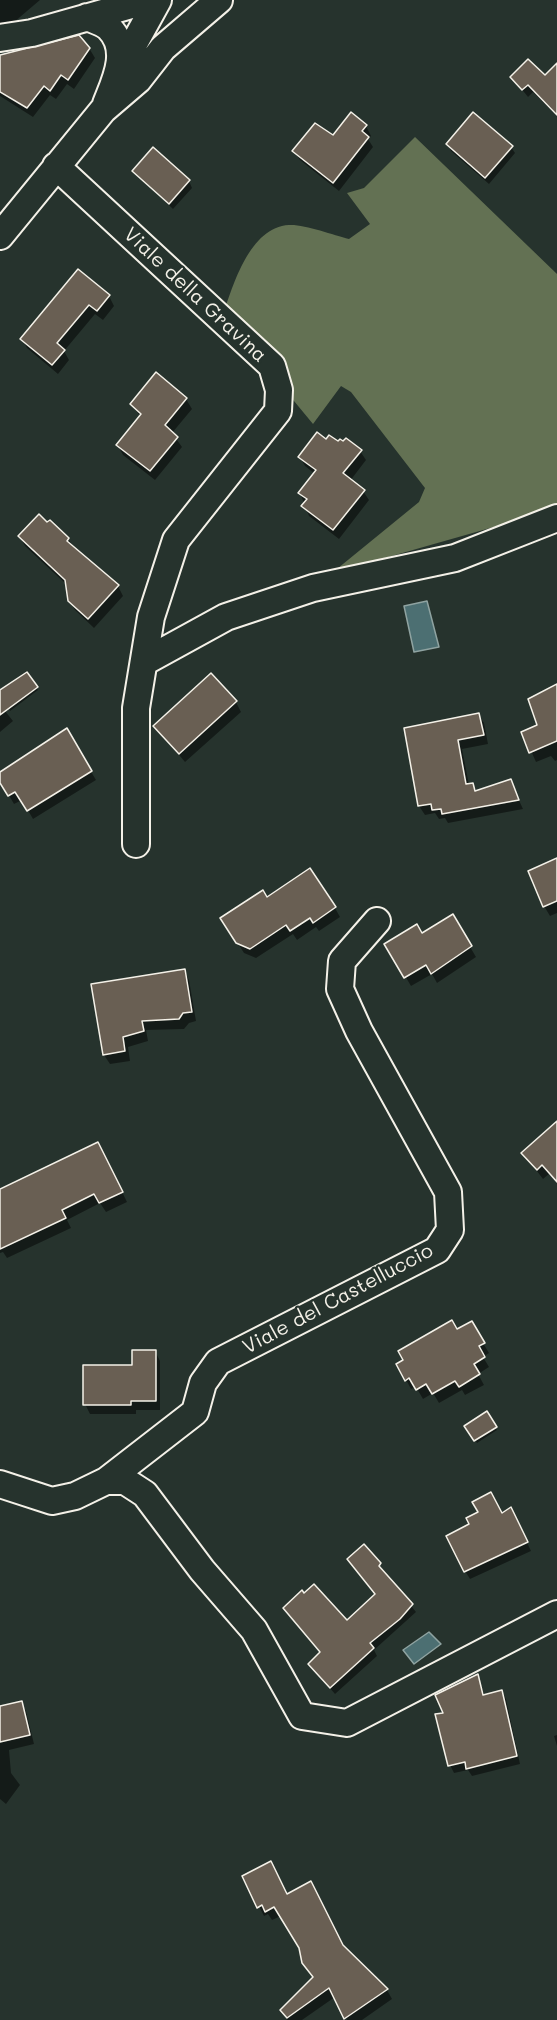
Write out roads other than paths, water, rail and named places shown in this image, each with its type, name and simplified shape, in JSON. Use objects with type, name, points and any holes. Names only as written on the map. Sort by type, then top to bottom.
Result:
[{"type":"street","points":[[0,38],[32,33],[149,0]]},
{"type":"street","points":[[159,0],[165,22],[163,48]]},
{"type":"street","points":[[103,110],[120,69],[159,0]]},
{"type":"street","points":[[0,236],[103,110],[138,80],[163,48],[219,0]]},
{"type":"street","points":[[87,17],[109,27],[119,48],[120,69]]},
{"type":"street","name":"Viale della Gravina","points":[[56,166],[272,366],[279,390],[278,411],[176,540],[151,617],[136,708],[136,844]]},
{"type":"street","points":[[144,662],[226,617],[313,588],[455,558],[557,518]]},
{"type":"street","name":"Viale del Castelluccio","points":[[0,1484],[52,1501],[75,1496],[106,1481],[195,1412],[203,1383],[218,1362],[437,1250],[450,1230],[448,1192],[359,1030],[340,989],[342,961],[377,921]]},
{"type":"street","points":[[106,1481],[125,1481],[145,1494],[202,1570],[254,1630],[302,1716],[347,1723],[557,1614]]},
{"type":"water","points":[[427,601],[439,647],[414,652],[404,606]]},
{"type":"water","points":[[429,1632],[441,1644],[414,1664],[403,1650]]}]
